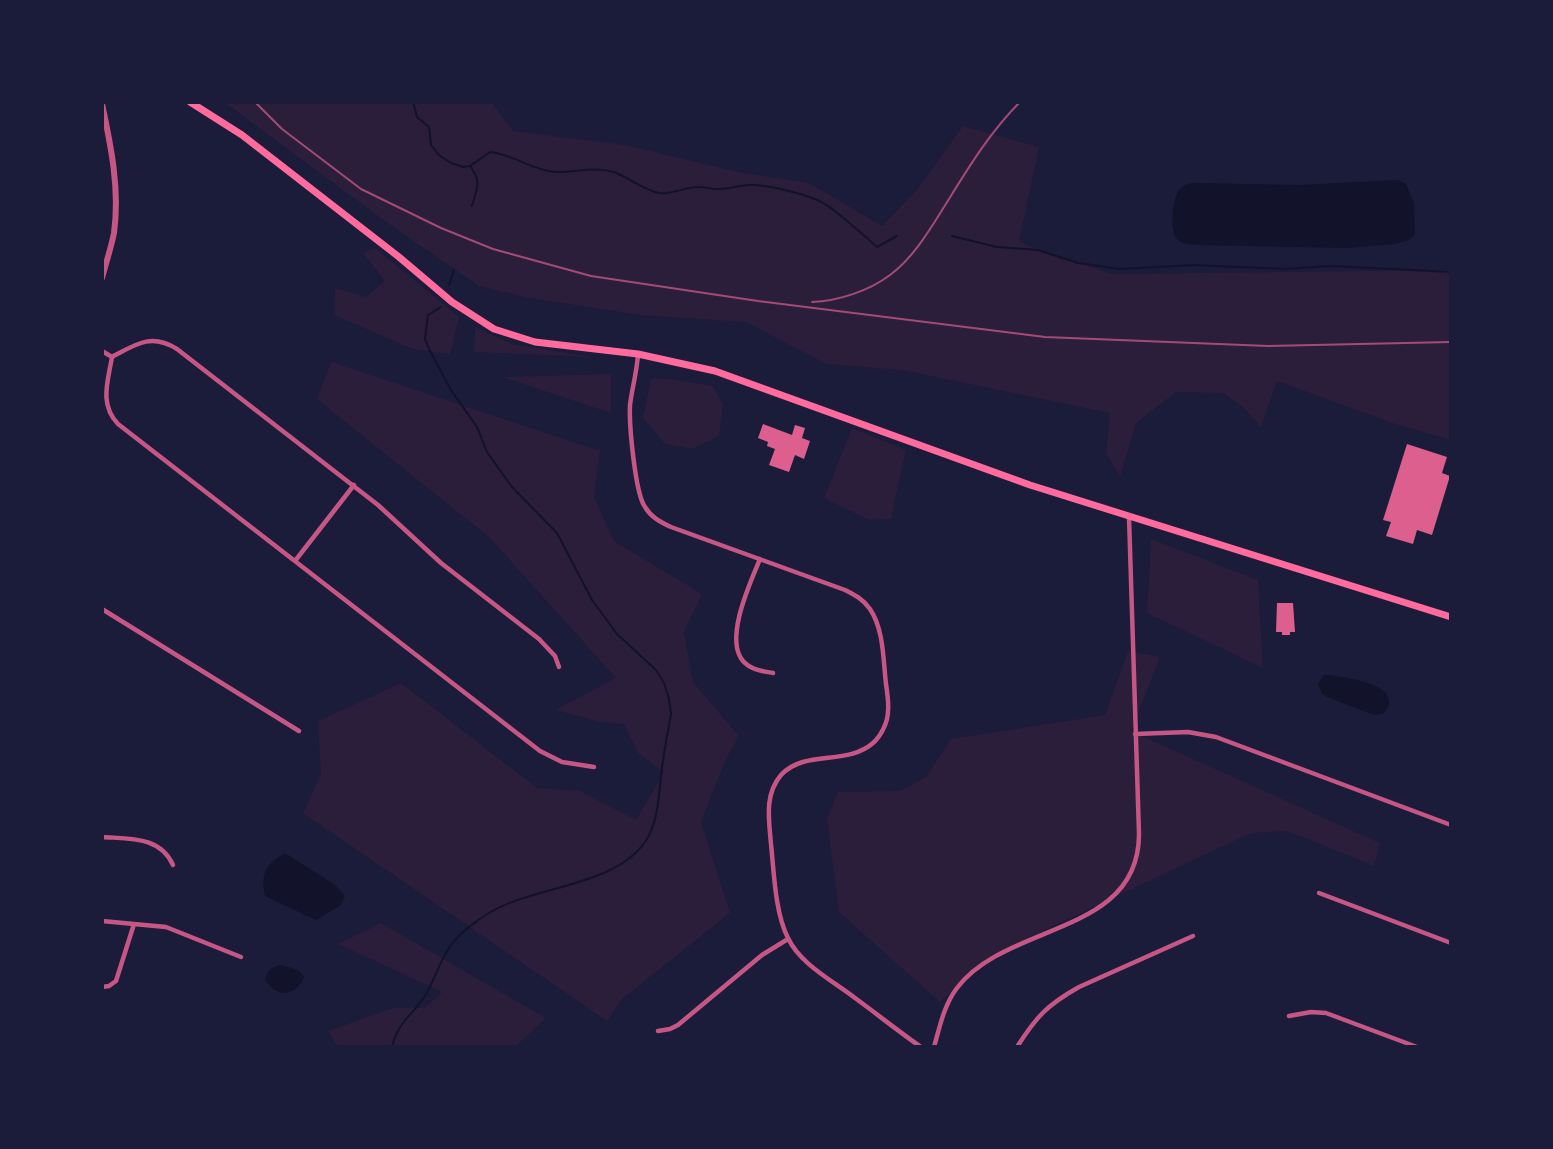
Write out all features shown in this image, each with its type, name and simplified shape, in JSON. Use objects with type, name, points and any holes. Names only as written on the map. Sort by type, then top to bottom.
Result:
[{"type":"main road","points":[[190,102],[242,135],[399,257],[452,302],[485,324],[514,337],[535,342],[638,354],[705,368],[977,466],[1129,517],[1451,617]]},
{"type":"street","points":[[102,104],[115,180],[116,206],[114,234],[102,278]]},
{"type":"street","points":[[111,357],[142,342],[156,341],[171,345],[354,485],[441,562],[538,639],[555,656],[559,667]]},
{"type":"street","points":[[102,351],[111,357]]},
{"type":"street","points":[[638,354],[630,407],[637,487],[645,507],[656,519],[670,527],[845,590],[859,597],[877,622],[881,639],[888,711],[880,735],[861,751],[834,758],[807,760],[792,765],[773,785],[768,800],[770,833],[778,900],[788,939],[800,956],[921,1047]]},
{"type":"street","points":[[111,357],[105,397],[112,417],[540,752],[562,762],[594,767]]},
{"type":"street","points":[[295,561],[354,485]]},
{"type":"street","points":[[934,1047],[950,999],[977,968],[1025,941],[1086,916],[1107,902],[1129,878],[1136,862],[1139,844],[1129,517]]},
{"type":"street","points":[[760,559],[736,627],[737,650],[743,661],[754,669],[773,673]]},
{"type":"street","points":[[102,609],[299,731]]},
{"type":"street","points":[[1135,734],[1188,732],[1216,737],[1451,825]]},
{"type":"street","points":[[102,837],[150,842],[169,856],[173,865]]},
{"type":"street","points":[[1318,893],[1451,943]]},
{"type":"street","points":[[102,921],[166,927],[242,957]]},
{"type":"street","points":[[102,987],[109,986],[116,981],[134,924]]},
{"type":"street","points":[[1017,1047],[1038,1016],[1063,996],[1193,936]]},
{"type":"street","points":[[658,1031],[678,1025],[762,955],[788,939]]},
{"type":"street","points":[[1288,1016],[1311,1012],[1326,1013],[1417,1047]]},
{"type":"shaded area","points":[[224,102],[491,102],[513,131],[625,145],[743,173],[809,183],[882,226],[916,191],[963,126],[1039,147],[1019,241],[1038,250],[1113,274],[1451,270],[1451,440],[1395,424],[1277,381],[1261,427],[1242,406],[1223,393],[1176,392],[1136,423],[1120,477],[1106,453],[1110,413],[902,370],[826,364],[746,322],[641,315],[529,298],[479,286],[389,224]]},
{"type":"shaded area","points":[[1398,180],[1406,184],[1414,203],[1415,234],[1409,240],[1395,244],[1347,248],[1196,245],[1179,241],[1174,231],[1173,216],[1177,194],[1179,190],[1191,183],[1300,185]]},
{"type":"shaded area","points":[[375,248],[459,317],[450,354],[413,349],[334,315],[335,288],[366,297],[385,281],[363,253]]},
{"type":"shaded area","points":[[475,327],[512,344],[592,357],[474,352]]},
{"type":"shaded area","points":[[331,362],[600,451],[594,497],[614,541],[702,594],[684,632],[693,682],[739,736],[726,759],[701,822],[730,913],[622,999],[607,1021],[303,813],[321,774],[318,721],[401,683],[537,788],[580,791],[636,820],[664,772],[638,753],[624,724],[597,721],[555,710],[616,678],[490,538],[317,399]]},
{"type":"shaded area","points":[[611,374],[611,413],[502,377]]},
{"type":"shaded area","points":[[651,379],[670,379],[713,386],[723,404],[719,436],[692,449],[665,444],[643,418]]},
{"type":"shaded area","points":[[852,428],[906,450],[891,519],[869,520],[824,498]]},
{"type":"shaded area","points":[[1151,539],[1258,580],[1263,668],[1147,613]]},
{"type":"shaded area","points":[[1128,651],[1160,657],[1131,731],[1380,843],[1374,866],[1288,831],[1251,833],[996,953],[940,1002],[839,912],[827,819],[838,792],[900,791],[926,777],[951,739],[1105,715]]},
{"type":"shaded area","points":[[1324,675],[1374,685],[1386,694],[1389,706],[1383,714],[1374,715],[1327,697],[1322,694],[1318,684]]},
{"type":"shaded area","points":[[285,853],[335,885],[345,896],[341,905],[316,920],[265,896],[264,875],[266,870]]},
{"type":"shaded area","points":[[381,923],[546,1018],[515,1047],[338,1047],[328,1031],[393,1008],[425,1008],[442,992],[338,944]]},
{"type":"shaded area","points":[[280,965],[297,970],[304,977],[296,988],[285,993],[274,990],[265,979],[270,970]]},
{"type":"building","points":[[763,424],[792,435],[795,425],[805,428],[802,438],[810,441],[804,459],[795,455],[789,472],[769,465],[775,449],[767,446],[768,442],[758,438]]},
{"type":"building","points":[[1407,444],[1447,457],[1442,473],[1450,476],[1432,535],[1417,530],[1413,544],[1386,536],[1391,522],[1383,520]]},
{"type":"building","points":[[1277,603],[1293,603],[1295,632],[1290,632],[1290,635],[1276,632]]},
{"type":"waterway","points":[[413,102],[417,117],[429,127],[431,145],[439,155],[463,167],[470,166],[490,152],[546,171],[607,170],[659,193],[695,187],[716,189],[750,185],[771,187],[821,202],[877,247],[897,236]]},
{"type":"waterway","points":[[470,166],[477,181],[472,206]]},
{"type":"waterway","points":[[952,236],[997,247],[1038,250],[1078,263],[1120,269],[1194,265],[1284,269],[1331,266],[1451,272]]},
{"type":"waterway","points":[[449,285],[454,270]]},
{"type":"waterway","points":[[392,1047],[403,1023],[426,994],[447,951],[454,941],[479,919],[529,896],[596,876],[616,867],[633,855],[647,839],[656,814],[671,714],[664,683],[656,670],[617,634],[592,600],[557,533],[512,487],[487,452],[477,427],[451,390],[425,339],[428,315],[441,307]]},
{"type":"railway","points":[[255,102],[282,129],[361,189],[441,228],[493,249],[591,276],[758,301],[1045,337],[1268,346],[1451,342]]},
{"type":"railway","points":[[812,302],[843,297],[863,290],[882,281],[898,268],[926,235],[988,139],[1020,102]]}]
